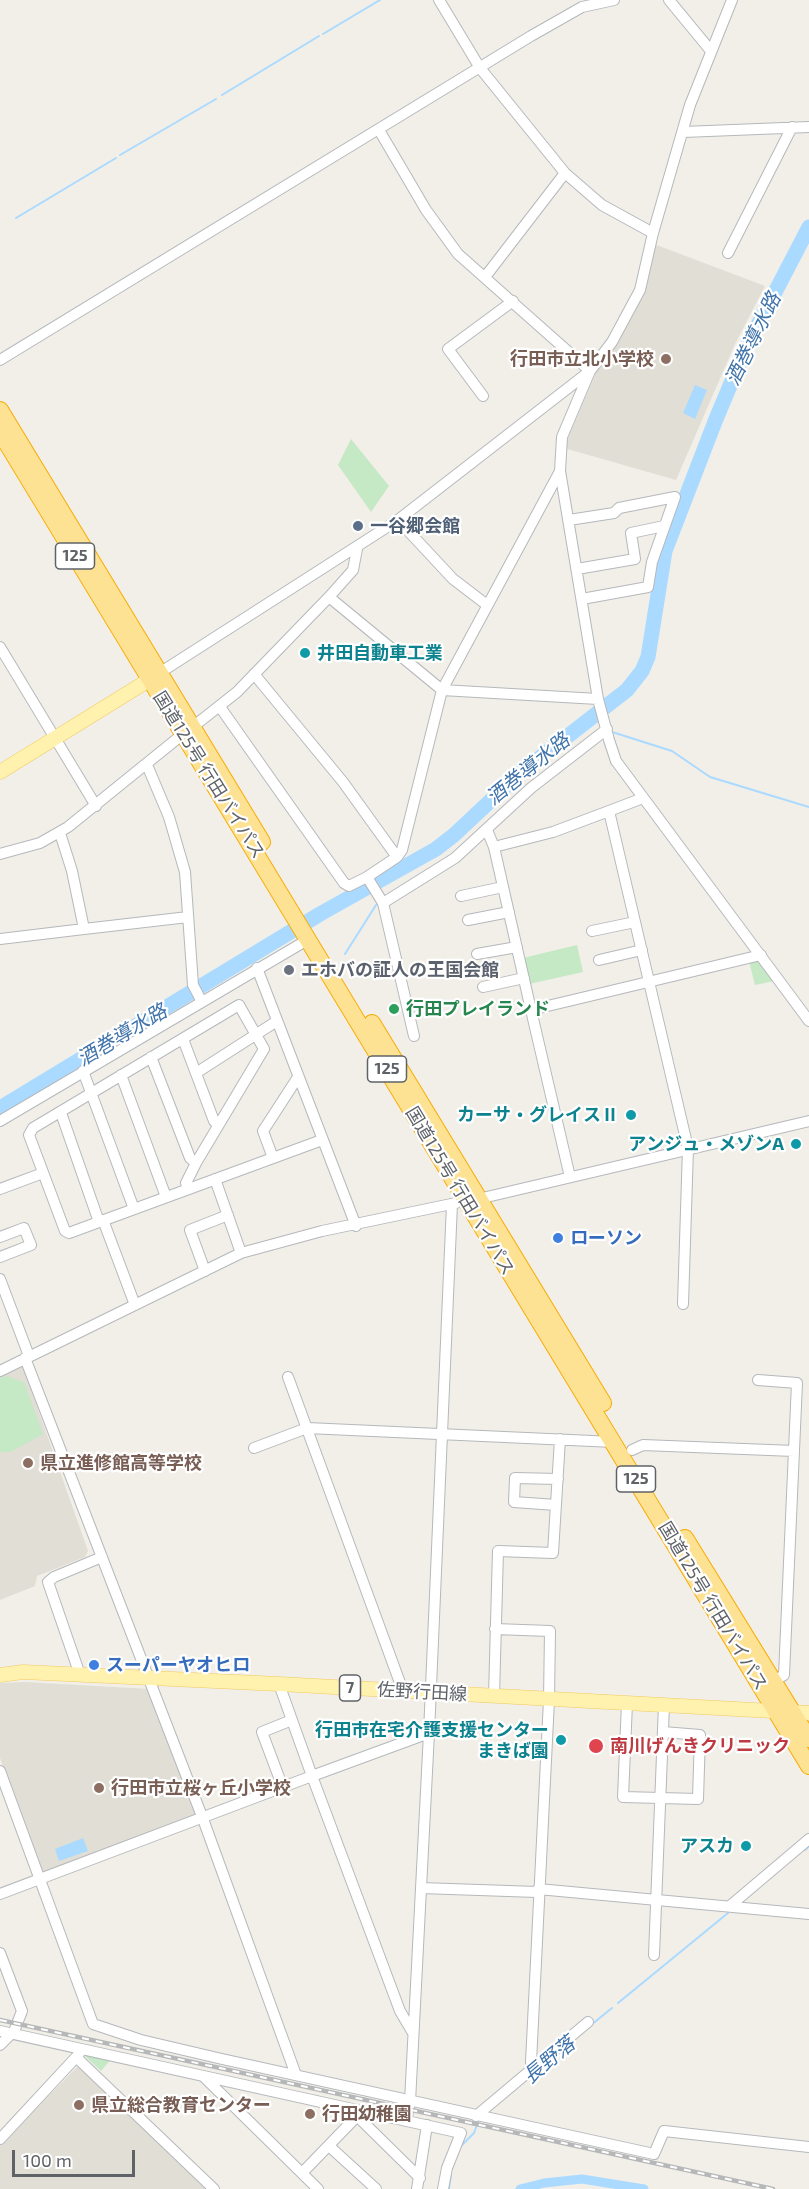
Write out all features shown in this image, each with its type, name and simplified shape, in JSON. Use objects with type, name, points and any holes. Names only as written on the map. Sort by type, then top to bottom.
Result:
[{"type":"highway","name":"国道125号 行田バイパス","points":[[0,410],[188,730],[301,916],[466,1201],[809,1766]]},
{"type":"highway","name":"国道125号 行田バイパス","points":[[0,432],[156,676]]},
{"type":"highway","name":"国道125号 行田バイパス","points":[[466,1201],[632,1450],[774,1681],[801,1713],[809,1739]]},
{"type":"main road","points":[[0,772],[156,676]]},
{"type":"main road","name":"佐野行田線","points":[[0,1676],[23,1672],[801,1713]]},
{"type":"street","points":[[438,0],[480,68],[565,173],[602,205],[653,233]]},
{"type":"street","points":[[0,360],[582,7],[614,0]]},
{"type":"street","points":[[669,0],[711,51]]},
{"type":"street","points":[[732,0],[711,51],[683,132],[653,233],[640,290],[612,342],[590,371],[562,437],[560,471],[599,701],[616,761],[809,1021]]},
{"type":"street","points":[[728,253],[792,127]]},
{"type":"street","points":[[683,132],[809,127]]},
{"type":"street","points":[[379,130],[426,210],[458,254],[590,371]]},
{"type":"street","points":[[485,277],[565,173]]},
{"type":"street","points":[[483,396],[448,349],[513,301]]},
{"type":"street","points":[[12,348],[48,329]]},
{"type":"street","points":[[156,676],[357,549],[398,520],[590,371]]},
{"type":"street","points":[[220,707],[344,883],[349,886],[368,878],[398,857],[402,850],[442,690],[560,471]]},
{"type":"street","points":[[569,520],[614,513],[620,508],[675,497],[651,561],[648,587],[582,599]]},
{"type":"street","points":[[398,520],[453,579],[487,605]]},
{"type":"street","points":[[577,569],[635,559],[631,533],[664,526]]},
{"type":"street","points":[[0,854],[40,843],[60,833],[220,707],[353,570],[357,549]]},
{"type":"street","points":[[329,597],[442,690],[599,701]]},
{"type":"street","points":[[0,647],[96,806]]},
{"type":"street","points":[[254,674],[343,782],[398,857]]},
{"type":"street","points":[[383,903],[455,858],[531,788],[607,729]]},
{"type":"street","points":[[147,765],[169,817],[185,872],[192,985],[217,1018]]},
{"type":"street","points":[[494,847],[553,832],[643,798]]},
{"type":"street","points":[[609,811],[688,1148],[683,1304]]},
{"type":"street","points":[[488,830],[494,847],[570,1177]]},
{"type":"street","points":[[60,833],[72,871],[84,929]]},
{"type":"street","points":[[368,878],[383,903],[414,1036]]},
{"type":"street","points":[[461,896],[503,887]]},
{"type":"street","points":[[468,920],[509,912]]},
{"type":"street","points":[[0,939],[188,916]]},
{"type":"street","points":[[592,931],[635,922]]},
{"type":"street","points":[[0,1121],[311,936]]},
{"type":"street","points":[[477,954],[517,946]]},
{"type":"street","points":[[599,960],[642,950]]},
{"type":"street","points":[[531,1010],[762,955]]},
{"type":"street","points":[[257,968],[356,1226]]},
{"type":"street","points":[[483,987],[524,978]]},
{"type":"street","points":[[188,1189],[186,1183],[196,1163],[264,1049],[239,1005],[33,1128],[29,1135],[65,1231],[69,1233],[322,1140]]},
{"type":"street","points":[[196,1073],[277,1021]]},
{"type":"street","points":[[183,1039],[214,1121],[218,1125]]},
{"type":"street","points":[[151,1057],[190,1158],[196,1163]]},
{"type":"street","points":[[83,1071],[134,1209]]},
{"type":"street","points":[[121,1075],[166,1197]]},
{"type":"street","points":[[273,1158],[263,1131],[298,1077]]},
{"type":"street","points":[[61,1113],[135,1305]]},
{"type":"street","points":[[0,1371],[241,1253],[322,1231],[356,1226],[466,1201],[809,1120]]},
{"type":"street","points":[[0,1189],[43,1173]]},
{"type":"street","points":[[214,1179],[241,1253]]},
{"type":"street","points":[[406,2121],[410,2102],[442,1434],[466,1201]]},
{"type":"street","points":[[205,1270],[190,1230],[228,1215]]},
{"type":"street","points":[[0,1237],[24,1228],[31,1245],[0,1257]]},
{"type":"street","points":[[0,1279],[102,1557],[203,1819],[296,2075]]},
{"type":"street","points":[[288,1377],[403,1691]]},
{"type":"street","points":[[758,1380],[797,1383],[784,1674],[774,1681]]},
{"type":"street","points":[[254,1448],[307,1428],[614,1442]]},
{"type":"street","points":[[494,1696],[498,1551],[553,1553],[560,1439]]},
{"type":"street","points":[[632,1450],[643,1445],[794,1451]]},
{"type":"street","points":[[556,1505],[514,1502],[515,1478],[558,1479]]},
{"type":"street","points":[[80,1675],[48,1582],[54,1577],[102,1557]]},
{"type":"street","points":[[495,1629],[549,1630],[549,1700],[538,1890],[531,2062],[533,2068]]},
{"type":"street","points":[[279,1684],[400,2011],[413,2033]]},
{"type":"street","points":[[627,1703],[623,1797],[698,1799],[700,1735],[663,1732]]},
{"type":"street","points":[[654,1955],[664,1705]]},
{"type":"street","points":[[283,1788],[262,1732],[292,1720]]},
{"type":"street","points":[[0,1894],[429,1733]]},
{"type":"street","points":[[0,1771],[93,2024],[141,2040],[410,2102],[654,2154],[664,2131],[809,2147]]},
{"type":"street","points":[[731,1905],[809,1839]]},
{"type":"street","points":[[421,1888],[538,1890],[655,1898],[809,1914]]},
{"type":"street","points":[[0,1953],[22,2011],[0,2045]]},
{"type":"street","points":[[476,2116],[588,2022]]},
{"type":"street","points":[[8,2033],[80,2053],[203,2076],[360,2114],[461,2133],[447,2168],[443,2189]]},
{"type":"street","points":[[0,2139],[80,2053]]},
{"type":"street","points":[[80,2053],[214,2189]]},
{"type":"street","points":[[203,2076],[318,2189]]},
{"type":"street","points":[[302,2173],[360,2114]]},
{"type":"street","points":[[360,2114],[419,2184]]},
{"type":"street","points":[[419,2184],[427,2125]]},
{"type":"street","points":[[330,2146],[376,2189]]},
{"type":"shaded area","name":"行田市立北小学校","points":[[654,244],[765,286],[735,344],[676,480],[564,448],[596,373],[622,326]]},
{"type":"shaded area","name":"県立進修館高等学校","points":[[22,1364],[88,1551],[85,1557],[37,1576],[35,1586],[0,1600],[0,1374]]},
{"type":"shaded area","name":"行田市立桜ヶ丘小学校","points":[[25,1682],[149,1689],[198,1817],[42,1872],[0,1758],[0,1683]]},
{"type":"shaded area","name":"県立総合教育センター","points":[[79,2065],[208,2189],[0,2189],[0,2145]]},
{"type":"green space","points":[[351,439],[389,486],[371,512],[338,465]]},
{"type":"green space","points":[[577,945],[583,972],[529,984],[523,958]]},
{"type":"green space","points":[[761,958],[774,981],[755,985],[749,961]]},
{"type":"green space","points":[[6,1376],[24,1382],[43,1434],[11,1452],[0,1452],[0,1378]]},
{"type":"green space","points":[[89,2051],[113,2057],[101,2071],[85,2056]]},
{"type":"water","points":[[695,385],[707,390],[695,419],[683,413]]},
{"type":"water","points":[[83,1838],[88,1851],[59,1861],[55,1849]]},
{"type":"waterway","points":[[323,34],[380,0]]},
{"type":"waterway","points":[[222,95],[319,36]]},
{"type":"waterway","points":[[120,155],[216,99]]},
{"type":"waterway","points":[[16,218],[116,158]]},
{"type":"waterway","name":"酒巻導水路","points":[[0,1108],[320,914],[436,849],[519,774],[627,690],[642,671],[648,657],[665,551],[716,419],[745,350],[809,227]]},
{"type":"waterway","points":[[612,732],[672,751],[710,777],[809,807]]},
{"type":"waterway","points":[[345,954],[376,905]]},
{"type":"waterway","name":"長野落","points":[[805,1850],[809,1846]]},
{"type":"waterway","name":"長野落","points":[[618,2003],[728,1913]]},
{"type":"waterway","name":"長野落","points":[[591,2025],[612,2008]]},
{"type":"waterway","name":"長野落","points":[[461,2146],[474,2133],[479,2119]]},
{"type":"waterway","name":"長野落","points":[[449,2189],[451,2174]]},
{"type":"waterway","points":[[520,2189],[544,2183],[582,2179],[644,2189]]},
{"type":"railway","points":[[0,2020],[773,2189]]},
{"type":"place","name":"行田市立北小学校","points":[[666,359]]},
{"type":"place","name":"一谷郷会館","points":[[358,526]]},
{"type":"place","name":"井田自動車工業","points":[[305,653]]},
{"type":"place","name":"エホバの証人の王国会館","points":[[289,970]]},
{"type":"place","name":"行田プレイランド","points":[[394,1009]]},
{"type":"place","name":"カーサ・グレイスⅡ","points":[[631,1115]]},
{"type":"place","name":"アンジュ・メゾンA","points":[[796,1144]]},
{"type":"place","name":"ローソン","points":[[558,1238]]},
{"type":"place","name":"県立進修館高等学校","points":[[28,1463]]},
{"type":"place","name":"スーパーヤオヒロ","points":[[94,1665]]},
{"type":"place","name":"行田市在宅介護支援センター まきば園","points":[[561,1740]]},
{"type":"place","name":"南川げんきクリニック","points":[[596,1746]]},
{"type":"place","name":"行田市立桜ヶ丘小学校","points":[[99,1788]]},
{"type":"place","name":"アスカ","points":[[746,1846]]},
{"type":"place","name":"県立総合教育センター","points":[[79,2105]]},
{"type":"place","name":"行田幼稚園","points":[[310,2114]]}]
